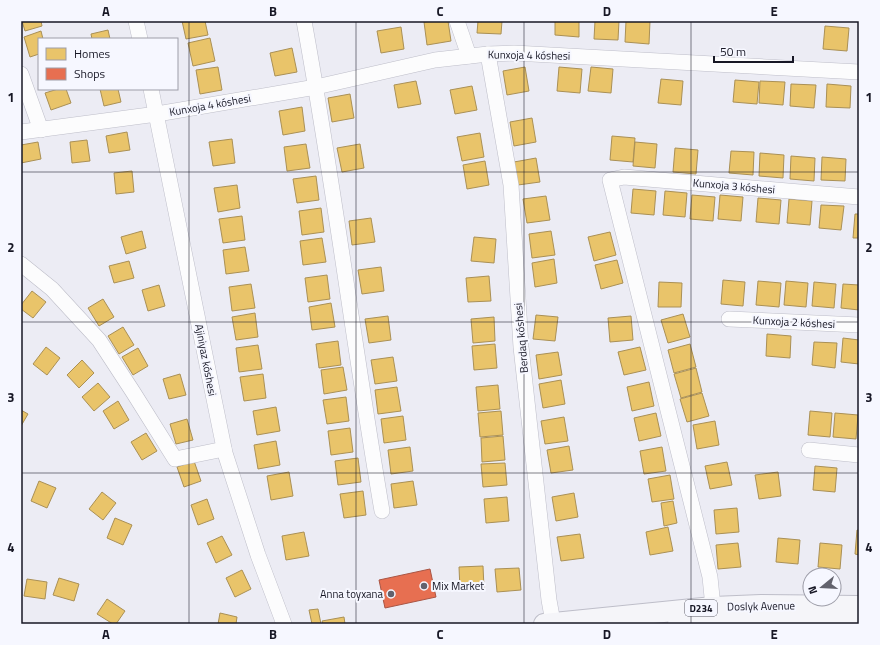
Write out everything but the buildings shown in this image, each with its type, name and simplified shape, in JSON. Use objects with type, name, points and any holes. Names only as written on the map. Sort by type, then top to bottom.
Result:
[{"type":"main road","name":"Doslyk Avenue","points":[[548,623],[713,607],[761,605],[854,617]]},
{"type":"main road","name":"Doslyk Avenue","points":[[678,624],[746,620],[854,617]]},
{"type":"street","points":[[136,21],[140,38]]},
{"type":"street","points":[[304,21],[316,87],[362,396],[382,511]]},
{"type":"street","points":[[458,21],[469,56]]},
{"type":"street","name":"Kunxoja 4 kóshesi","points":[[21,132],[157,114],[316,87],[435,60],[488,54],[514,53],[859,72]]},
{"type":"street","name":"Berdaq kóshesi","points":[[488,54],[511,185],[521,347],[549,600],[548,623]]},
{"type":"street","points":[[21,74],[41,130]]},
{"type":"street","name":"Ajiniyaz kóshesi","points":[[151,90],[224,449],[258,556],[284,624]]},
{"type":"street","name":"Kunxoja 3 kóshesi","points":[[713,607],[710,577],[610,180],[624,176],[859,197]]},
{"type":"street","points":[[21,264],[52,289],[99,340],[134,392],[175,459],[224,449]]},
{"type":"street","name":"Kunxoja 2 kóshesi","points":[[729,319],[859,325]]},
{"type":"street","points":[[809,450],[859,455]]},
{"type":"place","name":"Mix Market","points":[[424,586]]},
{"type":"place","name":"Anna toyxana","points":[[391,594]]}]
